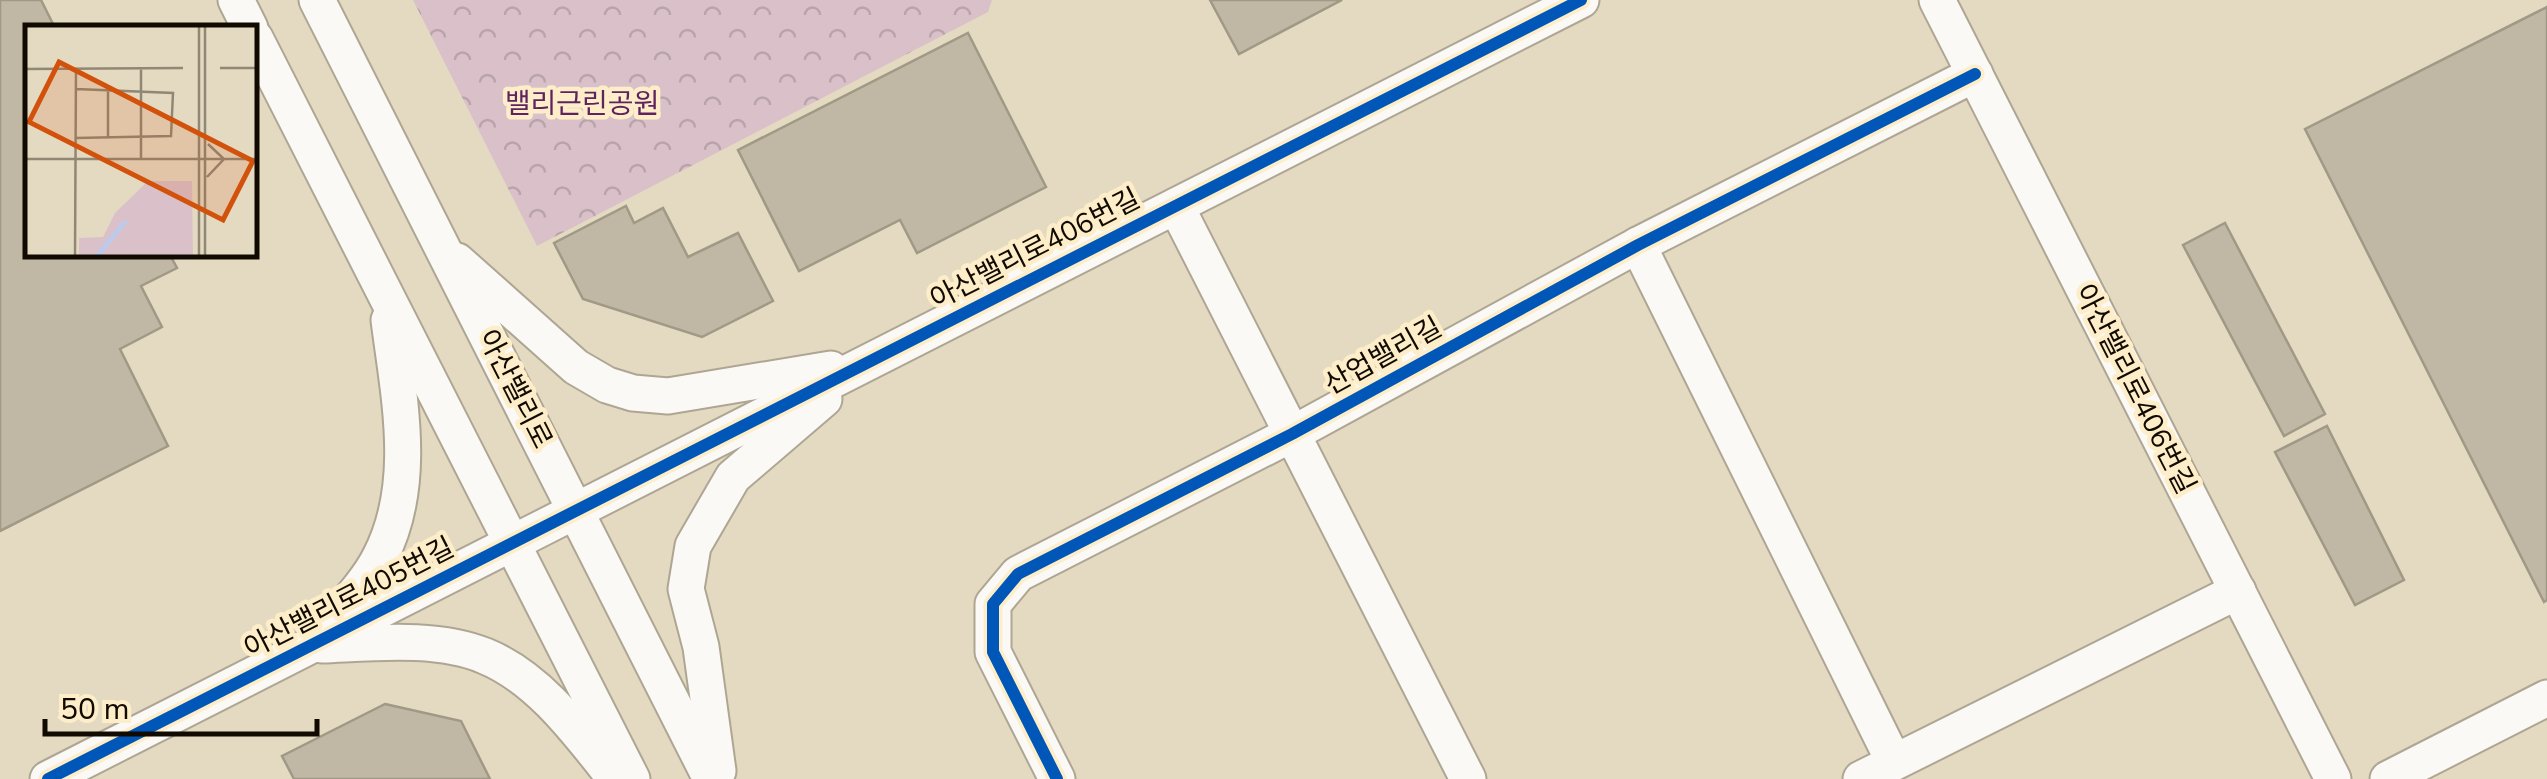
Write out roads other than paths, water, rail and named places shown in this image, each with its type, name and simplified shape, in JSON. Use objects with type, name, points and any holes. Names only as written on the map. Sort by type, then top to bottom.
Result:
[{"type":"street","points":[[236,0],[248,25]]},
{"type":"street","name":"아산밸리로","points":[[316,0],[711,779]]},
{"type":"street","name":"아산밸리로406번길","points":[[512,543],[1581,0]]},
{"type":"street","name":"아산밸리로406번길","points":[[1937,0],[2333,779]]},
{"type":"street","points":[[258,44],[632,779]]},
{"type":"street","name":"산업밸리길","points":[[1057,779],[994,652],[993,604],[1018,574],[1292,434],[1638,245],[1975,74]]},
{"type":"street","points":[[1176,206],[1468,779]]},
{"type":"street","points":[[1638,245],[1894,762]]},
{"type":"street","points":[[442,248],[576,367],[607,385],[633,393],[668,396],[867,363]]},
{"type":"street","points":[[312,645],[380,559],[402,502],[401,417],[386,294]]},
{"type":"street","points":[[719,779],[701,647],[686,589],[693,546],[733,477],[867,363]]},
{"type":"street","name":"아산밸리로405번길","points":[[48,779],[512,543]]},
{"type":"street","points":[[1861,779],[2238,591]]},
{"type":"street","points":[[312,645],[410,642],[481,654],[508,667],[565,716],[616,779]]},
{"type":"street","points":[[2388,779],[2547,698]]},
{"type":"park label","name":"밸리근린공원","points":[[582,104]]}]
